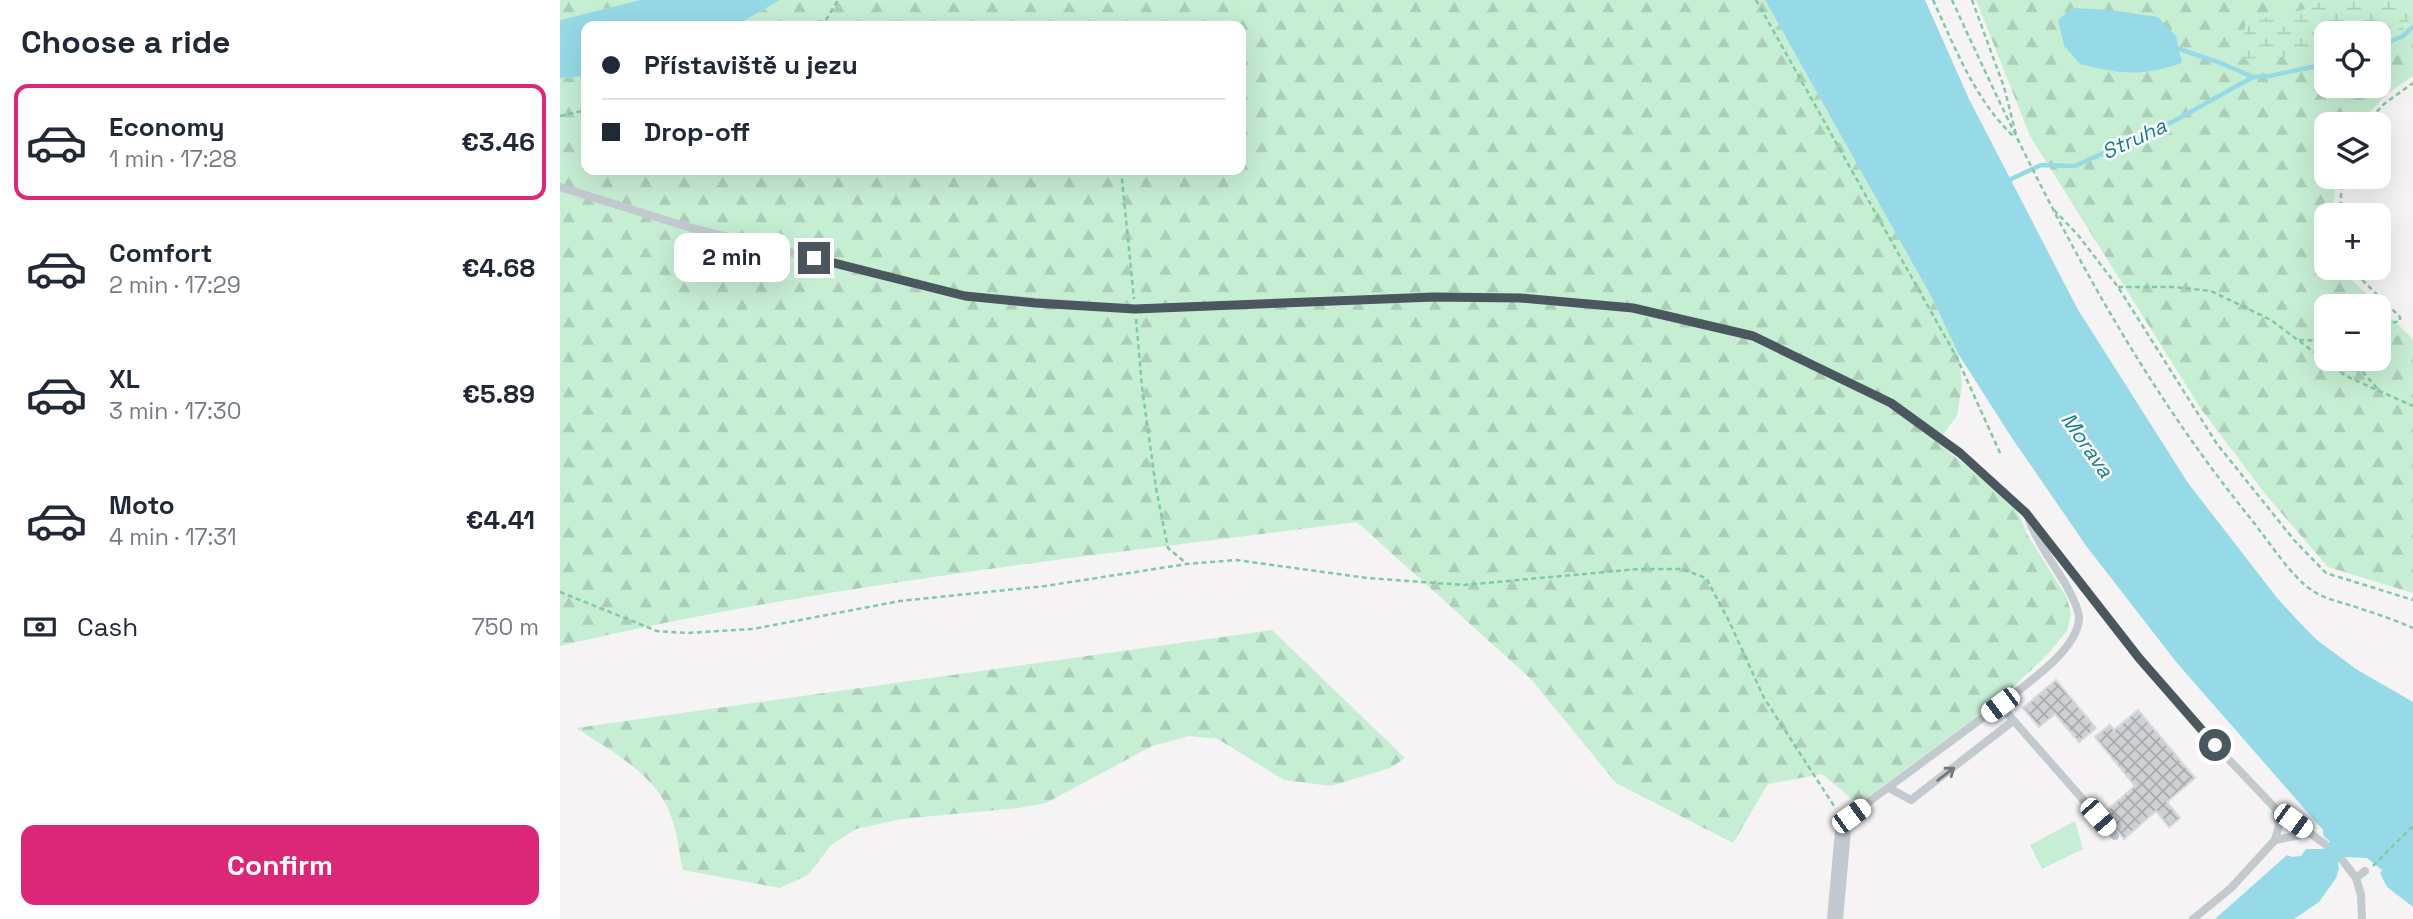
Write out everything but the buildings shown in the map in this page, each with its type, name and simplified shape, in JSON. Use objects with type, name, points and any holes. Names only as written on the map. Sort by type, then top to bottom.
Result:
[{"type":"street","points":[[1835,919],[1844,820]]},
{"type":"lane","points":[[560,187],[688,227],[965,296],[1135,309],[1459,297],[1520,298],[1601,304],[1660,314],[1753,336],[1891,403],[1960,453],[2026,513],[2139,658],[2215,745],[2276,809],[2325,844]]},
{"type":"lane","points":[[1844,820],[2000,705],[2060,655],[2074,635],[2080,618],[2067,587],[2040,545],[2026,513]]},
{"type":"lane","points":[[2000,705],[2115,836]]},
{"type":"lane","points":[[1889,788],[1911,800],[2014,722]]},
{"type":"lane","points":[[2193,919],[2231,888],[2275,840],[2279,825],[2276,809]]},
{"type":"lane","points":[[2275,840],[2310,833]]},
{"type":"lane","points":[[2343,861],[2356,878],[2361,895],[2362,919]]},
{"type":"lane","points":[[2356,878],[2368,870]]},
{"type":"path","points":[[823,21],[838,0]]},
{"type":"path","points":[[1756,0],[1957,358],[2001,455]]},
{"type":"path","points":[[1933,0],[1973,87],[2002,125],[2018,140]]},
{"type":"path","points":[[1952,0],[2051,207],[2130,347],[2230,494],[2298,578],[2312,591],[2413,628]]},
{"type":"path","points":[[1972,0],[2004,87],[2018,140]]},
{"type":"path","points":[[2376,112],[2413,83]]},
{"type":"path","points":[[560,116],[581,111]]},
{"type":"path","points":[[1122,175],[1142,387],[1156,488],[1168,548],[1187,564]]},
{"type":"path","points":[[2051,207],[2078,235],[2118,287],[2217,444],[2294,540],[2326,573],[2413,600]]},
{"type":"path","points":[[2362,280],[2377,294]]},
{"type":"path","points":[[2118,287],[2174,287],[2211,291],[2271,320],[2346,376],[2413,406]]},
{"type":"path","points":[[2391,308],[2400,317],[2400,321],[2391,323]]},
{"type":"path","points":[[2299,340],[2314,341]]},
{"type":"path","points":[[2361,371],[2378,390]]},
{"type":"path","points":[[560,592],[657,631],[687,633],[753,629],[900,601],[1045,586],[1187,564],[1236,560],[1367,578],[1464,584],[1638,569],[1682,569],[1706,578],[1764,698],[1844,820]]},
{"type":"path","points":[[2368,870],[2413,826]]},
{"type":"green space","points":[[560,0],[640,0],[560,20]]},
{"type":"green space","points":[[780,0],[1765,0],[1932,298],[1959,355],[1962,385],[1957,416],[1937,442],[2015,506],[2027,534],[2067,598],[2071,614],[2067,631],[2045,657],[1997,702],[1858,804],[1822,774],[1768,784],[1733,843],[1616,783],[1531,679],[1357,522],[857,588],[659,624],[560,646],[560,78],[581,76],[581,175],[1246,175],[1246,21],[744,21]]},
{"type":"green space","points":[[1976,0],[2413,0],[2413,76],[2391,91],[2391,21],[2314,21],[2314,98],[2383,98],[2370,112],[2314,112],[2314,189],[2335,189],[2334,203],[2314,203],[2314,280],[2352,280],[2366,294],[2314,294],[2314,371],[2391,371],[2391,318],[2413,339],[2413,593],[2328,567],[2266,495],[2201,409],[2030,136]]},
{"type":"green space","points":[[2324,0],[2413,0],[2413,16],[2403,27],[2391,32],[2391,21],[2314,21],[2314,56],[2239,59],[2246,20],[2296,12]]},
{"type":"green space","points":[[1272,630],[1405,758],[1390,768],[1331,786],[1284,780],[1218,739],[1189,736],[1152,746],[1046,803],[902,819],[856,829],[831,845],[808,875],[780,888],[683,870],[673,822],[658,791],[634,767],[576,728]]},
{"type":"green space","points":[[2075,821],[2083,849],[2042,869],[2030,845]]},
{"type":"water","points":[[640,0],[780,0],[744,21],[581,21],[581,76],[560,78],[560,20]]},
{"type":"water","name":"Morava","points":[[1765,0],[1925,0],[1969,99],[2077,308],[2188,483],[2278,599],[2317,640],[2356,669],[2413,702],[2413,907],[2387,887],[2380,873],[2382,870],[2367,858],[2345,857],[2338,863],[2336,878],[2319,902],[2294,919],[2215,919],[2287,855],[2301,856],[2306,849],[2323,849],[2330,842],[2323,835],[2323,830],[2177,663],[2087,547],[2010,435],[1959,355],[1932,298]]},
{"type":"water","points":[[2072,8],[2158,17],[2176,36],[2182,63],[2143,72],[2107,70],[2080,64],[2064,45],[2058,20]]},
{"type":"waterway","name":"Struha","points":[[2391,41],[2403,36],[2413,27]]},
{"type":"waterway","points":[[2179,49],[2253,77]]},
{"type":"waterway","name":"Struha","points":[[2007,181],[2041,165],[2075,166],[2174,121],[2253,77],[2314,67]]},
{"type":"route","points":[[814,258],[965,296],[1035,303],[1135,309],[1434,297],[1520,298],[1633,308],[1753,336],[1891,403],[1960,453],[2026,513],[2139,658],[2215,745]]}]
